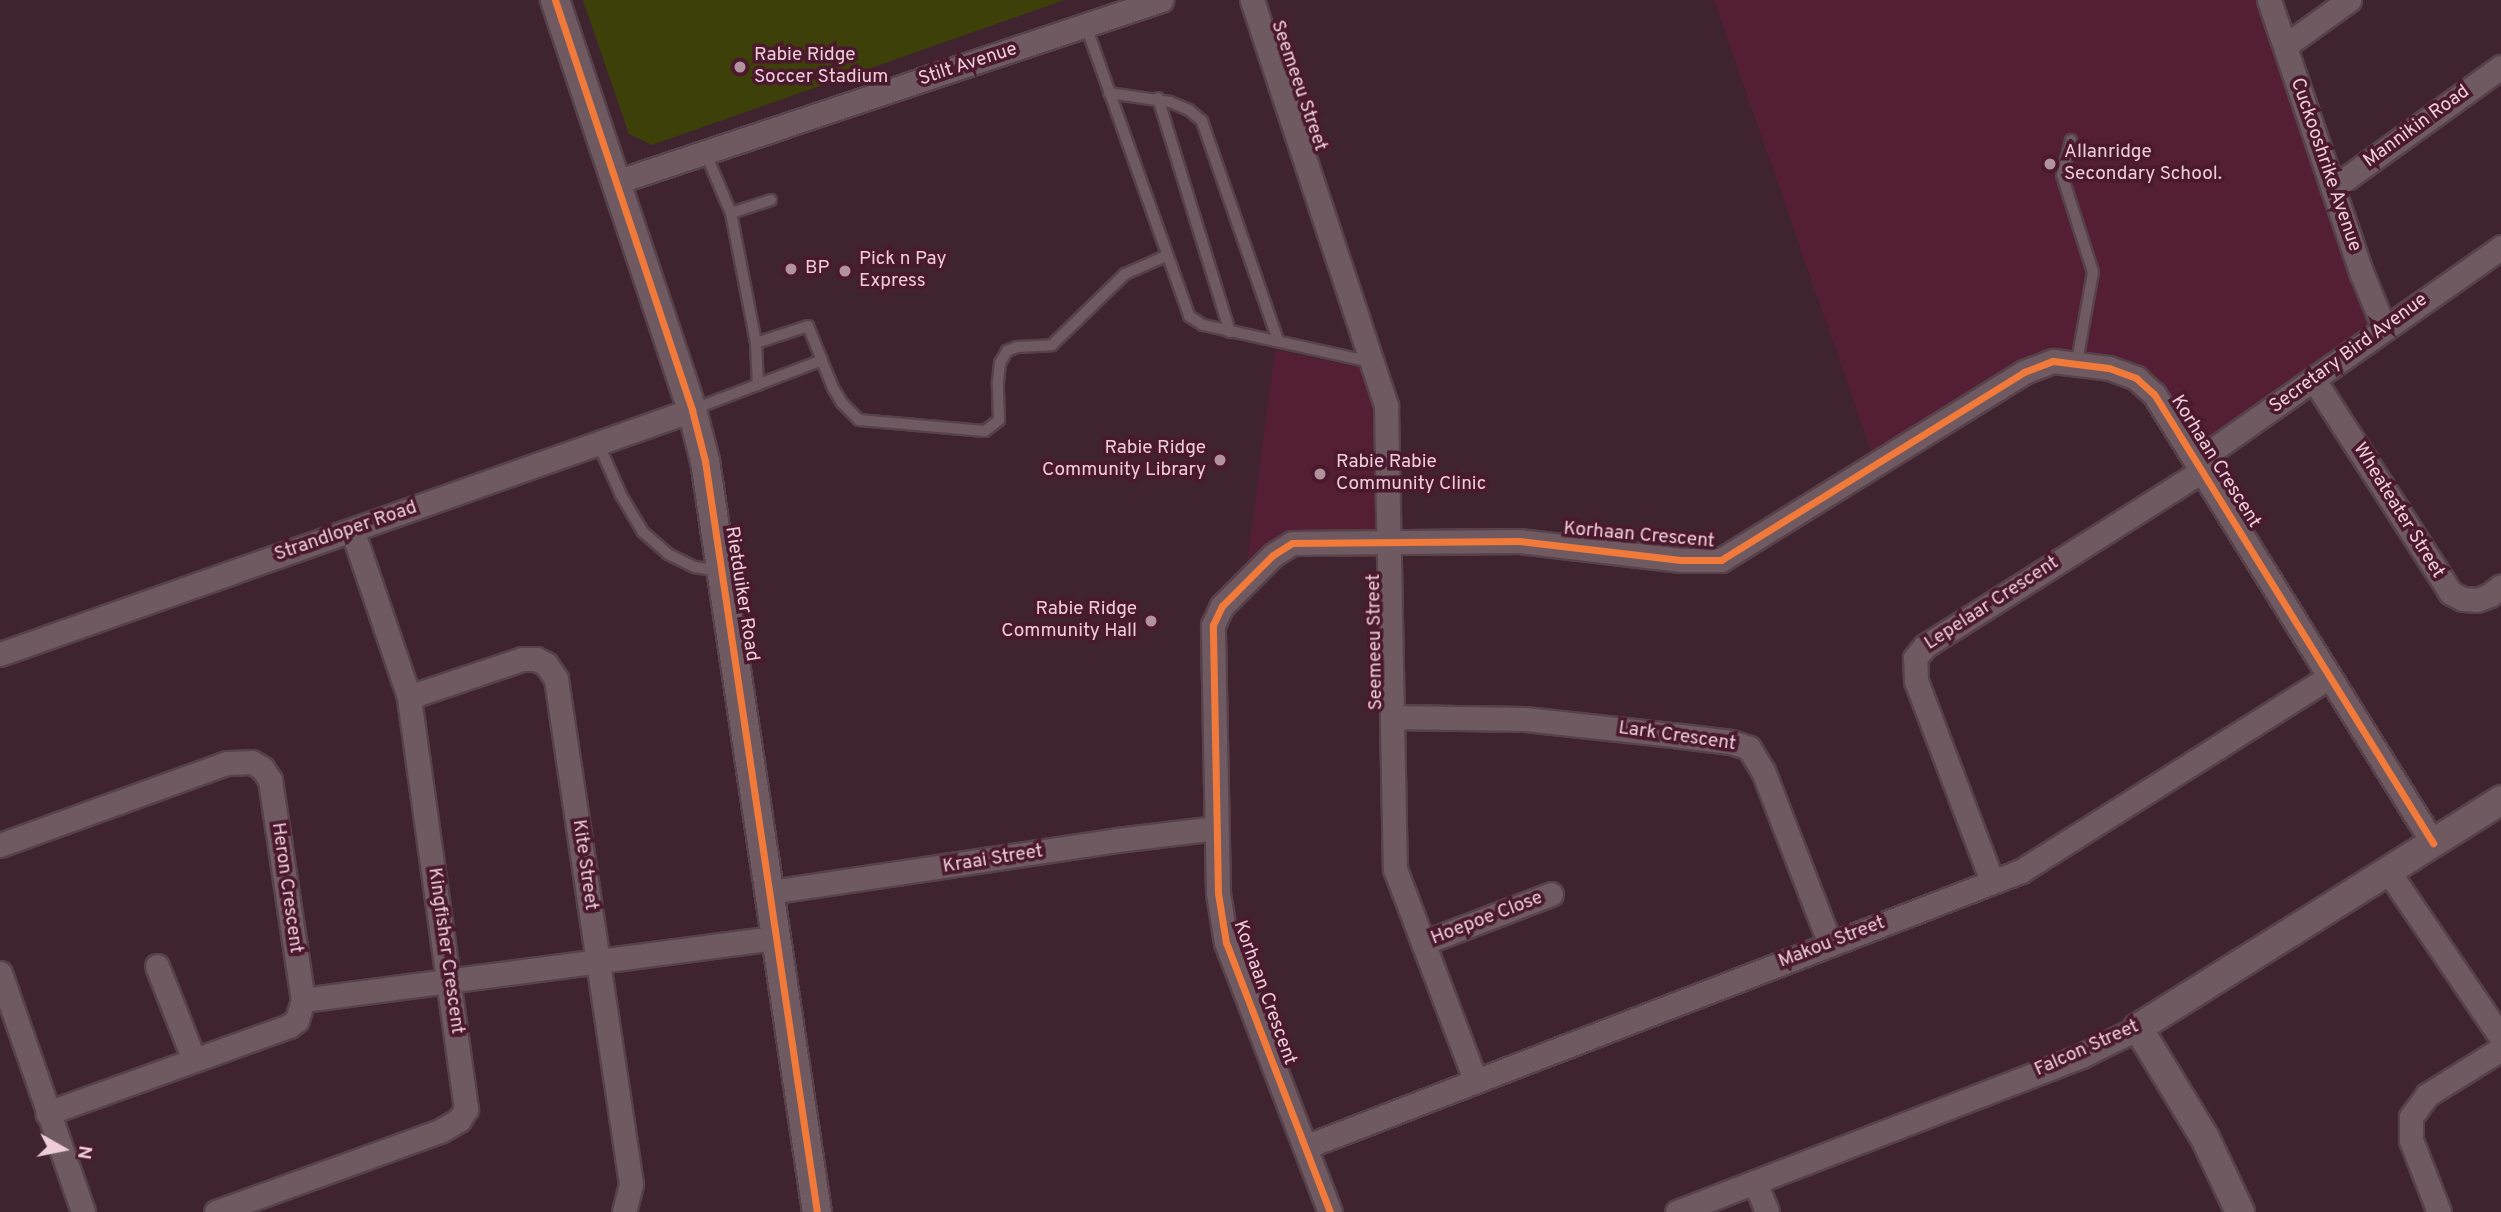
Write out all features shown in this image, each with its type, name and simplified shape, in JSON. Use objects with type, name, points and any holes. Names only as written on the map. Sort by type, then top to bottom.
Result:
[{"type":"street","name":"Rietduiker Road","points":[[555,0],[692,410],[705,461],[817,1212]]},
{"type":"street","name":"Stilt Avenue","points":[[616,182],[1086,26],[1116,7],[1161,0]]},
{"type":"street","name":"Seemeeu Street","points":[[1252,0],[1386,406],[1395,869],[1475,1080]]},
{"type":"street","name":"Cuckooshrike Avenue","points":[[2269,0],[2384,328]]},
{"type":"street","points":[[2285,46],[2349,0]]},
{"type":"street","name":"Mannikin Road","points":[[2333,188],[2501,67]]},
{"type":"street","name":"Secretary Bird Avenue","points":[[2200,466],[2384,328],[2501,247]]},
{"type":"street","name":"Korhaan Crescent","points":[[1330,1212],[1222,930],[1216,828],[1213,634],[1222,606],[1273,555],[1292,543],[1389,540],[1518,541],[1681,560],[1721,560],[2024,372],[2053,361],[2109,368],[2142,381],[2154,394],[2433,843]]},
{"type":"street","name":"Wheateater Street","points":[[2314,380],[2451,593],[2463,599],[2477,600],[2490,595],[2501,586]]},
{"type":"street","name":"Strandloper Road","points":[[0,654],[692,410]]},
{"type":"street","name":"Lepelaar Crescent","points":[[1992,881],[1916,681],[1914,657],[1925,646],[2200,466]]},
{"type":"street","name":"Kingfisher Crescent","points":[[216,1212],[440,1131],[459,1120],[467,1101],[408,697],[352,530]]},
{"type":"street","name":"Kite Street","points":[[408,697],[522,659],[536,659],[551,669],[559,693],[631,1184],[624,1212]]},
{"type":"street","name":"Makou Street","points":[[1305,1147],[2032,865],[2328,678]]},
{"type":"street","name":"Lark Crescent","points":[[1393,717],[1525,719],[1731,742],[1749,748],[1763,771],[1830,944]]},
{"type":"street","name":"Heron Crescent","points":[[0,845],[227,763],[240,760],[257,764],[267,774],[272,790],[303,1000]]},
{"type":"street","name":"Falcon Street","points":[[1676,1212],[2082,1055],[2138,1028],[2501,800]]},
{"type":"street","name":"Kraai Street","points":[[770,892],[1117,840],[1216,828]]},
{"type":"street","points":[[2388,871],[2501,1037]]},
{"type":"street","name":"Hoepoe Close","points":[[1423,943],[1551,894]]},
{"type":"street","points":[[47,1113],[289,1026],[301,1014],[303,1000],[776,938]]},
{"type":"street","points":[[157,966],[194,1060]]},
{"type":"street","points":[[0,973],[83,1212]]},
{"type":"street","points":[[2138,1028],[2204,1138],[2233,1210]]},
{"type":"street","points":[[2439,1212],[2411,1140],[2411,1117],[2427,1095],[2501,1049]]},
{"type":"street","points":[[1755,1182],[1767,1212]]},
{"type":"lane","points":[[1086,26],[1189,316],[1203,325],[1230,332],[1373,363]]},
{"type":"lane","points":[[1109,93],[1158,98],[1189,110],[1207,130],[1278,341]]},
{"type":"lane","points":[[1158,98],[1230,332]]},
{"type":"lane","points":[[2071,140],[2062,175],[2093,272],[2077,362]]},
{"type":"lane","points":[[705,152],[731,213],[756,343],[758,385]]},
{"type":"lane","points":[[731,213],[771,201]]},
{"type":"lane","points":[[756,343],[808,326],[842,403],[859,420],[985,431],[999,420],[998,382],[1004,354],[1012,348],[1052,345],[1129,271],[1166,256]]},
{"type":"lane","points":[[692,410],[822,360]]},
{"type":"lane","points":[[598,443],[621,495],[643,532],[668,554],[695,567],[722,571]]},
{"type":"shaded area","name":"Rabie Ridge Soccer Stadium","points":[[583,0],[1064,0],[652,145],[629,134]]},
{"type":"shaded area","name":"Allanridge Secondary School.","points":[[1714,0],[2273,0],[2384,328],[2197,461],[2136,378],[2039,364],[1876,465]]},
{"type":"shaded area","name":"Rabie Rabie Community Clinic","points":[[1275,350],[1367,369],[1380,411],[1382,536],[1285,539],[1245,577]]},
{"type":"cycle path","points":[[555,0],[692,410],[705,461],[817,1212]]},
{"type":"cycle path","points":[[1330,1212],[1226,943],[1218,893],[1213,625],[1222,606],[1273,555],[1292,543],[1519,541],[1681,560],[1721,560],[2024,372],[2053,361],[2109,368],[2136,378],[2154,394],[2433,843]]},
{"type":"place","name":"Rabie Ridge Soccer Stadium","points":[[740,67]]},
{"type":"place","name":"Allanridge Secondary School.","points":[[2050,164]]},
{"type":"place","name":"BP","points":[[791,269]]},
{"type":"place","name":"Pick n Pay Express","points":[[845,271]]},
{"type":"place","name":"Rabie Ridge Community Library","points":[[1220,460]]},
{"type":"place","name":"Rabie Rabie Community Clinic","points":[[1320,474]]},
{"type":"place","name":"Rabie Ridge Community Hall","points":[[1151,621]]}]
